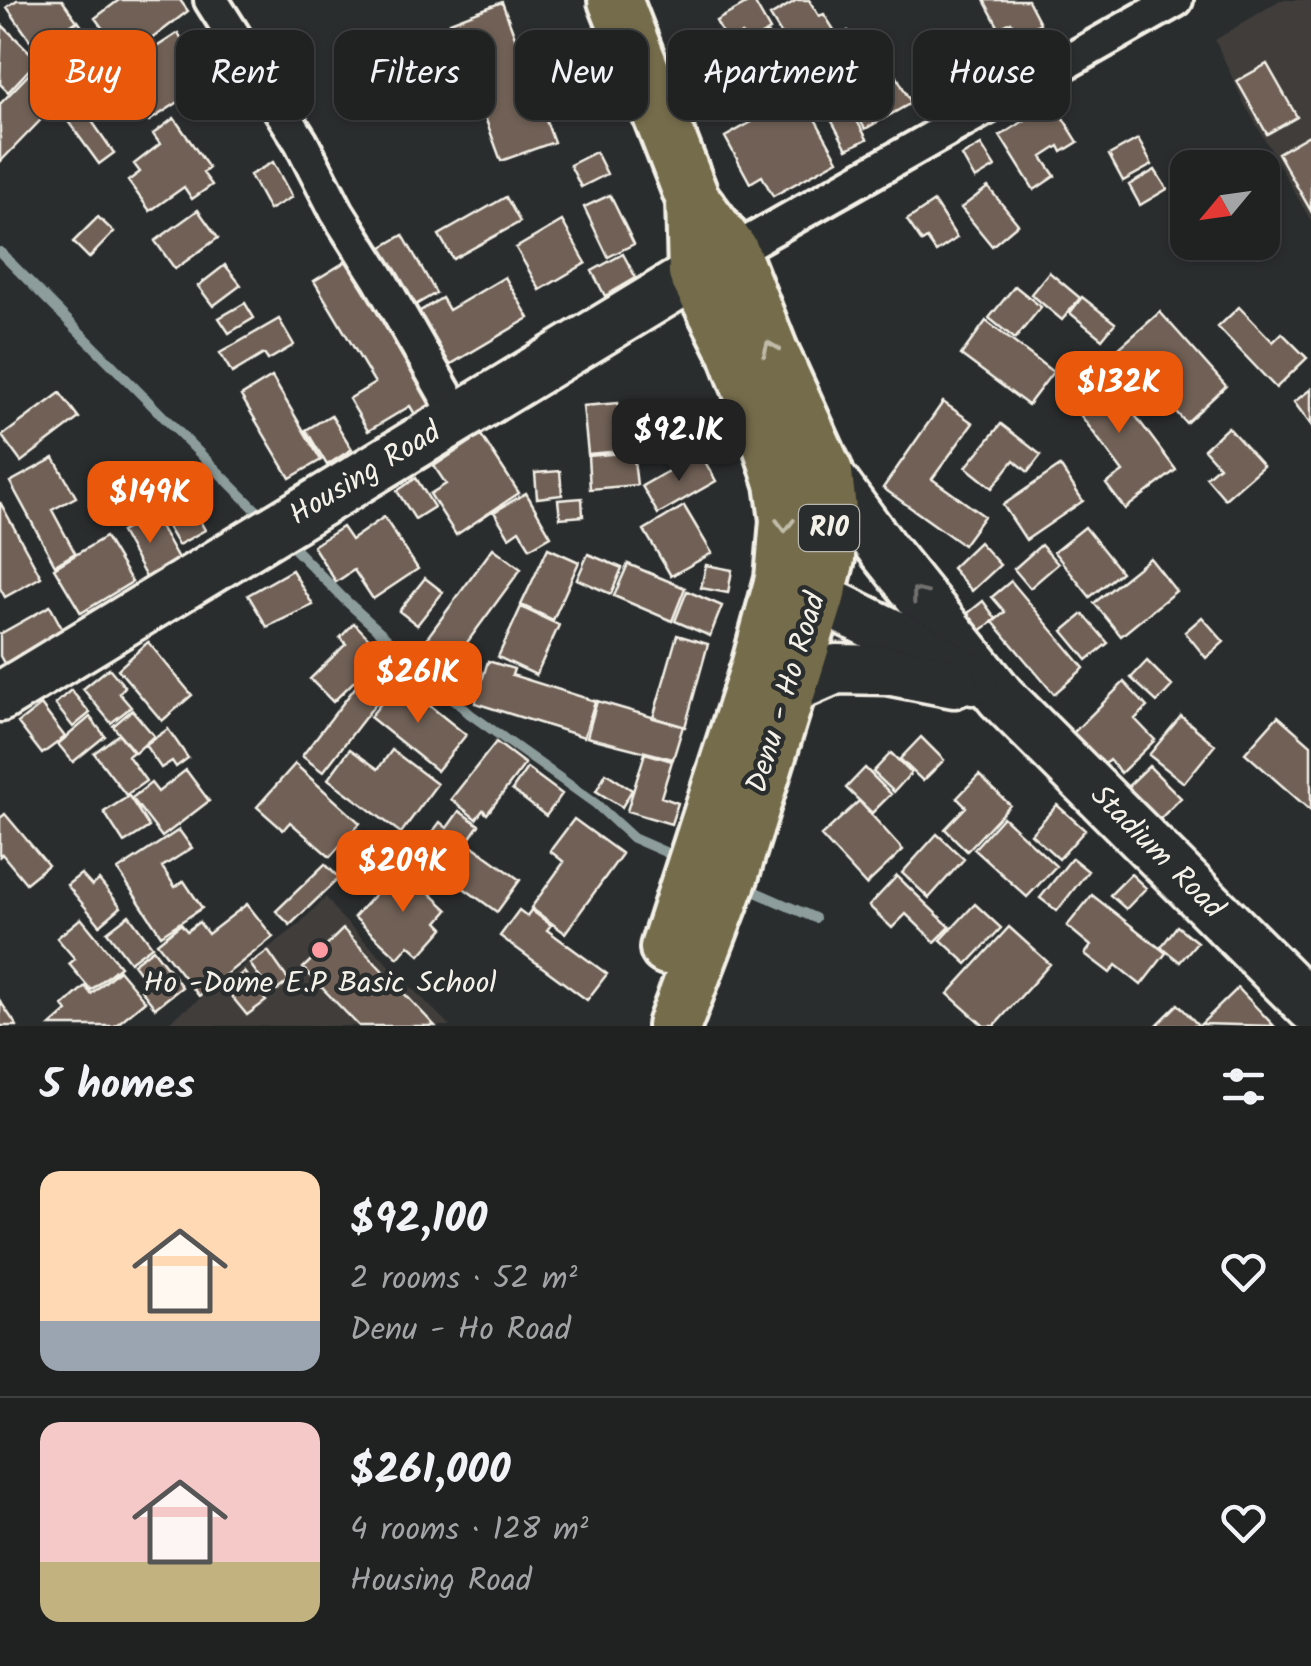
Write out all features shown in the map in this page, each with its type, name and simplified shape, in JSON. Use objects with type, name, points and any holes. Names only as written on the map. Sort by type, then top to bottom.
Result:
[{"type":"main road","name":"Denu - Ho Road","points":[[615,0],[714,262],[734,351],[782,483],[800,588],[788,690],[712,872],[641,1026]]},
{"type":"main road","name":"Housing Road","points":[[0,697],[714,262]]},
{"type":"main road","name":"Denu - Ho Road","points":[[674,1026],[752,686],[800,588],[828,558],[830,511],[826,472],[771,351],[714,262]]},
{"type":"main road","name":"Stadium Road","points":[[826,472],[1002,698],[1311,1007]]},
{"type":"main road","name":"Stadium Road","points":[[800,588],[914,644],[1002,698]]},
{"type":"main road","name":"Stadium Road","points":[[788,690],[836,669],[887,670],[936,678],[1002,698]]},
{"type":"street","points":[[211,0],[301,142],[337,212],[459,418]]},
{"type":"street","points":[[714,262],[1176,0]]},
{"type":"shaded area","points":[[1280,0],[1311,0],[1311,221],[1280,166],[1280,150],[1271,150],[1215,40]]},
{"type":"shaded area","name":"Ho -Dome E.P Basic School","points":[[326,897],[340,916],[450,1026],[163,1026],[295,928]]},
{"type":"building","points":[[17,0],[62,0],[77,21],[64,30],[30,30],[30,40],[7,7]]},
{"type":"building","points":[[119,0],[180,0],[188,11],[156,35],[156,30],[104,30],[95,18]]},
{"type":"building","points":[[753,0],[770,30],[721,30],[716,21]]},
{"type":"building","points":[[797,0],[809,0],[834,30],[779,30],[770,16]]},
{"type":"building","points":[[984,0],[1028,0],[1040,23],[1027,30],[1015,30],[1011,22],[999,28]]},
{"type":"building","points":[[502,2],[515,37],[515,120],[546,120],[554,142],[501,161],[486,120],[495,120],[495,30],[453,30],[450,22]]},
{"type":"building","points":[[78,21],[84,30],[66,30]]},
{"type":"building","points":[[2,25],[30,52],[30,69],[8,92],[0,84]]},
{"type":"building","points":[[176,34],[176,104],[156,116],[156,47]]},
{"type":"building","points":[[1267,64],[1297,117],[1267,134],[1237,81]]},
{"type":"building","points":[[893,69],[911,103],[893,113]]},
{"type":"building","points":[[30,73],[30,120],[41,120],[0,162],[0,104]]},
{"type":"building","points":[[174,118],[209,168],[203,173],[212,185],[192,199],[184,187],[150,211],[128,181],[140,172],[134,164],[160,144],[153,134]]},
{"type":"building","points":[[67,120],[91,120],[114,153],[99,164]]},
{"type":"building","points":[[755,120],[816,120],[838,160],[773,196],[762,176],[750,183],[725,137]]},
{"type":"building","points":[[831,120],[856,120],[867,139],[847,149]]},
{"type":"building","points":[[860,120],[881,120],[865,129]]},
{"type":"building","points":[[1025,120],[1064,120],[1078,142],[1062,152],[1059,146],[1042,157],[1055,176],[1034,190],[1000,136]]},
{"type":"building","points":[[1311,134],[1311,211],[1280,157],[1280,152]]},
{"type":"building","points":[[1138,139],[1152,165],[1123,181],[1109,155]]},
{"type":"building","points":[[981,145],[995,167],[975,179],[962,156]]},
{"type":"building","points":[[596,152],[607,174],[581,187],[570,165]]},
{"type":"building","points":[[273,162],[292,197],[269,210],[250,175]]},
{"type":"building","points":[[1155,170],[1167,189],[1140,205],[1129,185]]},
{"type":"building","points":[[988,187],[1018,224],[992,246],[961,208]]},
{"type":"building","points":[[610,195],[634,244],[608,257],[584,207]]},
{"type":"building","points":[[506,197],[520,222],[453,259],[439,235]]},
{"type":"building","points":[[934,202],[957,238],[936,252],[927,239],[922,242],[907,220]]},
{"type":"building","points":[[198,210],[218,238],[175,269],[155,241]]},
{"type":"building","points":[[98,217],[114,232],[89,258],[73,242]]},
{"type":"building","points":[[562,221],[586,263],[540,290],[516,248]]},
{"type":"building","points":[[403,235],[436,293],[405,311],[372,253]]},
{"type":"building","points":[[623,254],[636,278],[605,296],[592,271]]},
{"type":"building","points":[[350,259],[436,404],[416,416],[410,406],[368,431],[349,399],[375,383],[314,281]]},
{"type":"building","points":[[225,265],[241,285],[213,306],[198,286]]},
{"type":"building","points":[[1049,272],[1080,298],[1062,320],[1031,294]]},
{"type":"building","points":[[505,277],[529,318],[441,370],[410,317],[442,298],[449,310]]},
{"type":"building","points":[[1015,286],[1041,307],[1015,339],[989,318]]},
{"type":"building","points":[[1082,297],[1115,323],[1102,339],[1070,313]]},
{"type":"building","points":[[245,303],[254,318],[229,333],[219,318]]},
{"type":"building","points":[[1239,307],[1273,342],[1282,333],[1307,358],[1276,388],[1218,327]]},
{"type":"building","points":[[1160,312],[1226,386],[1186,423],[1119,348]]},
{"type":"building","points":[[279,319],[294,345],[268,360],[264,354],[232,373],[220,353]]},
{"type":"building","points":[[986,321],[1053,372],[1028,405],[961,355]]},
{"type":"building","points":[[1096,363],[1176,470],[1125,509],[1106,484],[1123,472],[1061,389]]},
{"type":"building","points":[[272,377],[321,460],[290,478],[241,396]]},
{"type":"building","points":[[1311,389],[1311,425],[1294,402]]},
{"type":"building","points":[[60,393],[79,418],[21,462],[2,436]]},
{"type":"building","points":[[943,402],[973,423],[932,479],[984,516],[963,545],[883,488]]},
{"type":"building","points":[[618,403],[622,451],[588,454],[583,406]]},
{"type":"building","points":[[331,415],[352,449],[327,465],[306,430]]},
{"type":"building","points":[[1001,424],[1041,455],[1028,472],[1014,460],[992,488],[966,467]]},
{"type":"building","points":[[1228,427],[1263,466],[1225,499],[1206,477],[1219,466],[1204,449]]},
{"type":"building","points":[[481,435],[519,493],[456,535],[430,494],[446,484],[434,466]]},
{"type":"building","points":[[633,452],[637,485],[590,489],[588,456]]},
{"type":"building","points":[[700,453],[716,481],[658,514],[642,486]]},
{"type":"building","points":[[54,458],[76,497],[52,510],[75,553],[55,565],[10,482]]},
{"type":"building","points":[[1060,466],[1083,501],[1026,540],[1003,505]]},
{"type":"building","points":[[560,471],[562,495],[537,498],[535,473]]},
{"type":"building","points":[[174,475],[205,530],[178,545],[146,491]]},
{"type":"building","points":[[416,478],[434,507],[415,519],[397,491]]},
{"type":"building","points":[[526,493],[551,536],[530,548],[519,530],[509,537],[494,512]]},
{"type":"building","points":[[582,498],[583,516],[560,518],[558,500]]},
{"type":"building","points":[[0,502],[41,577],[5,597],[0,588]]},
{"type":"building","points":[[684,506],[712,553],[671,576],[644,530]]},
{"type":"building","points":[[153,514],[179,560],[147,579],[121,532]]},
{"type":"building","points":[[384,517],[418,569],[373,599],[354,570],[336,582],[313,546],[342,527],[351,540]]},
{"type":"building","points":[[1085,527],[1121,572],[1090,597],[1054,552]]},
{"type":"building","points":[[105,537],[132,582],[81,613],[54,568]]},
{"type":"building","points":[[979,542],[1000,565],[972,591],[952,568]]},
{"type":"building","points":[[1041,545],[1058,564],[1030,588],[1014,569]]},
{"type":"building","points":[[493,548],[521,569],[452,663],[424,642]]},
{"type":"building","points":[[548,548],[579,562],[553,620],[521,605]]},
{"type":"building","points":[[588,554],[622,568],[611,594],[577,579]]},
{"type":"building","points":[[1150,558],[1176,591],[1121,636],[1094,603]]},
{"type":"building","points":[[628,564],[685,588],[672,621],[614,596]]},
{"type":"building","points":[[706,565],[732,570],[728,593],[701,588]]},
{"type":"building","points":[[292,570],[313,605],[267,627],[248,595]]},
{"type":"building","points":[[425,578],[443,592],[417,625],[399,611]]},
{"type":"building","points":[[1011,581],[1084,668],[1054,694],[993,622],[1005,612],[992,597]]},
{"type":"building","points":[[687,591],[722,606],[710,636],[675,621]]},
{"type":"building","points":[[983,601],[996,619],[971,638],[958,621]]},
{"type":"building","points":[[50,606],[64,632],[5,665],[0,656],[0,634]]},
{"type":"building","points":[[521,607],[559,625],[536,675],[498,657]]},
{"type":"building","points":[[1083,614],[1108,643],[1087,660],[1063,631]]},
{"type":"building","points":[[1202,617],[1224,642],[1206,658],[1185,632]]},
{"type":"building","points":[[354,623],[383,653],[333,702],[310,679],[346,644],[340,638]]},
{"type":"building","points":[[677,635],[708,644],[685,727],[653,718]]},
{"type":"building","points":[[148,642],[192,695],[162,721],[118,669]]},
{"type":"building","points":[[488,661],[514,669],[512,675],[595,701],[584,737],[475,703]]},
{"type":"building","points":[[1147,661],[1172,686],[1157,702],[1131,678]]},
{"type":"building","points":[[109,668],[125,687],[119,693],[131,707],[111,723],[83,689]]},
{"type":"building","points":[[367,672],[387,689],[323,772],[302,756]]},
{"type":"building","points":[[399,681],[466,735],[437,771],[370,717]]},
{"type":"building","points":[[1124,682],[1147,707],[1135,719],[1155,740],[1121,773],[1109,760],[1098,772],[1066,740]]},
{"type":"building","points":[[71,690],[90,713],[73,727],[55,704]]},
{"type":"building","points":[[597,701],[683,726],[673,759],[587,737]]},
{"type":"building","points":[[41,705],[65,737],[42,754],[18,723]]},
{"type":"building","points":[[132,710],[154,736],[135,753],[113,726]]},
{"type":"building","points":[[1181,716],[1215,745],[1184,783],[1149,755]]},
{"type":"building","points":[[1278,716],[1311,745],[1311,811],[1245,753]]},
{"type":"building","points":[[90,717],[105,736],[73,762],[58,744]]},
{"type":"building","points":[[168,729],[188,758],[176,767],[172,761],[161,768],[145,745]]},
{"type":"building","points":[[119,734],[133,752],[128,756],[146,781],[126,795],[94,753]]},
{"type":"building","points":[[921,737],[944,760],[923,781],[900,759]]},
{"type":"building","points":[[496,742],[525,764],[487,814],[483,810],[476,819],[451,799]]},
{"type":"building","points":[[350,749],[378,769],[392,750],[437,784],[401,833],[328,779]]},
{"type":"building","points":[[645,753],[672,761],[661,797],[678,803],[671,824],[627,811]]},
{"type":"building","points":[[891,753],[911,773],[894,792],[873,772]]},
{"type":"building","points":[[295,764],[360,823],[330,857],[290,822],[283,830],[257,807]]},
{"type":"building","points":[[1149,766],[1181,798],[1155,824],[1123,791]]},
{"type":"building","points":[[527,768],[562,794],[546,816],[512,790]]},
{"type":"building","points":[[865,768],[891,794],[872,813],[846,788]]},
{"type":"building","points":[[186,770],[209,801],[162,837],[132,798],[151,783],[158,792]]},
{"type":"building","points":[[606,773],[632,790],[622,807],[596,791]]},
{"type":"building","points":[[979,775],[1010,805],[967,851],[945,829],[966,807],[957,798]]},
{"type":"building","points":[[129,796],[149,827],[124,843],[104,812]]},
{"type":"building","points":[[859,801],[903,850],[866,885],[821,836]]},
{"type":"building","points":[[1057,805],[1085,830],[1059,859],[1031,834]]},
{"type":"building","points":[[459,811],[479,825],[467,842],[520,880],[497,912],[416,854],[440,822],[447,828]]},
{"type":"building","points":[[5,814],[48,865],[26,883],[0,856],[0,818]]},
{"type":"building","points":[[1003,817],[1056,866],[1027,897],[974,849]]},
{"type":"building","points":[[574,819],[622,854],[565,933],[531,908],[564,862],[550,851]]},
{"type":"building","points":[[179,830],[192,848],[162,867],[175,887],[184,881],[202,908],[161,935],[118,870]]},
{"type":"building","points":[[937,834],[964,859],[929,898],[902,873]]},
{"type":"building","points":[[1072,858],[1088,871],[1057,911],[1040,898]]},
{"type":"building","points":[[325,864],[339,878],[290,925],[276,911]]},
{"type":"building","points":[[401,866],[448,910],[438,922],[444,928],[420,955],[409,945],[398,958],[354,917]]},
{"type":"building","points":[[81,874],[92,886],[99,880],[121,907],[100,925],[67,885]]},
{"type":"building","points":[[1131,874],[1146,888],[1126,909],[1110,895]]},
{"type":"building","points":[[897,876],[950,927],[935,942],[906,914],[892,928],[869,906]]},
{"type":"building","points":[[1092,895],[1166,953],[1141,985],[1116,965],[1110,973],[1085,954],[1091,946],[1067,926]]},
{"type":"building","points":[[247,904],[273,937],[199,996],[157,943],[181,924],[187,931],[199,922],[208,934]]},
{"type":"building","points":[[975,904],[1001,928],[967,964],[941,940]]},
{"type":"building","points":[[519,910],[527,916],[531,910],[551,925],[547,930],[607,974],[587,1000],[500,936]]},
{"type":"building","points":[[129,915],[152,946],[130,962],[107,932]]},
{"type":"building","points":[[81,918],[120,966],[91,990],[69,964],[75,959],[57,938]]},
{"type":"building","points":[[1177,926],[1197,942],[1180,962],[1161,947]]},
{"type":"building","points":[[1009,927],[1050,964],[994,1026],[984,1026],[948,994]]},
{"type":"building","points":[[343,929],[435,1026],[359,1026],[303,968]]},
{"type":"building","points":[[153,949],[182,987],[155,1008],[141,990],[148,984],[133,964]]},
{"type":"building","points":[[268,951],[289,981],[272,994],[250,964]]},
{"type":"building","points":[[119,970],[145,1001],[115,1026],[50,1026],[67,1011],[63,1006],[85,986],[91,994]]},
{"type":"building","points":[[244,972],[266,1001],[247,1015],[224,987]]},
{"type":"building","points":[[1238,988],[1274,1026],[1201,1024]]},
{"type":"building","points":[[0,1001],[17,1026],[0,1026]]},
{"type":"building","points":[[1178,1004],[1199,1026],[1156,1026]]},
{"type":"waterway","points":[[0,252],[266,520]]},
{"type":"waterway","points":[[285,539],[344,599],[470,714],[596,804],[633,838],[681,859]]},
{"type":"waterway","points":[[742,886],[815,918]]},
{"type":"place","name":"Ho -Dome E.P Basic School","points":[[320,950]]}]
